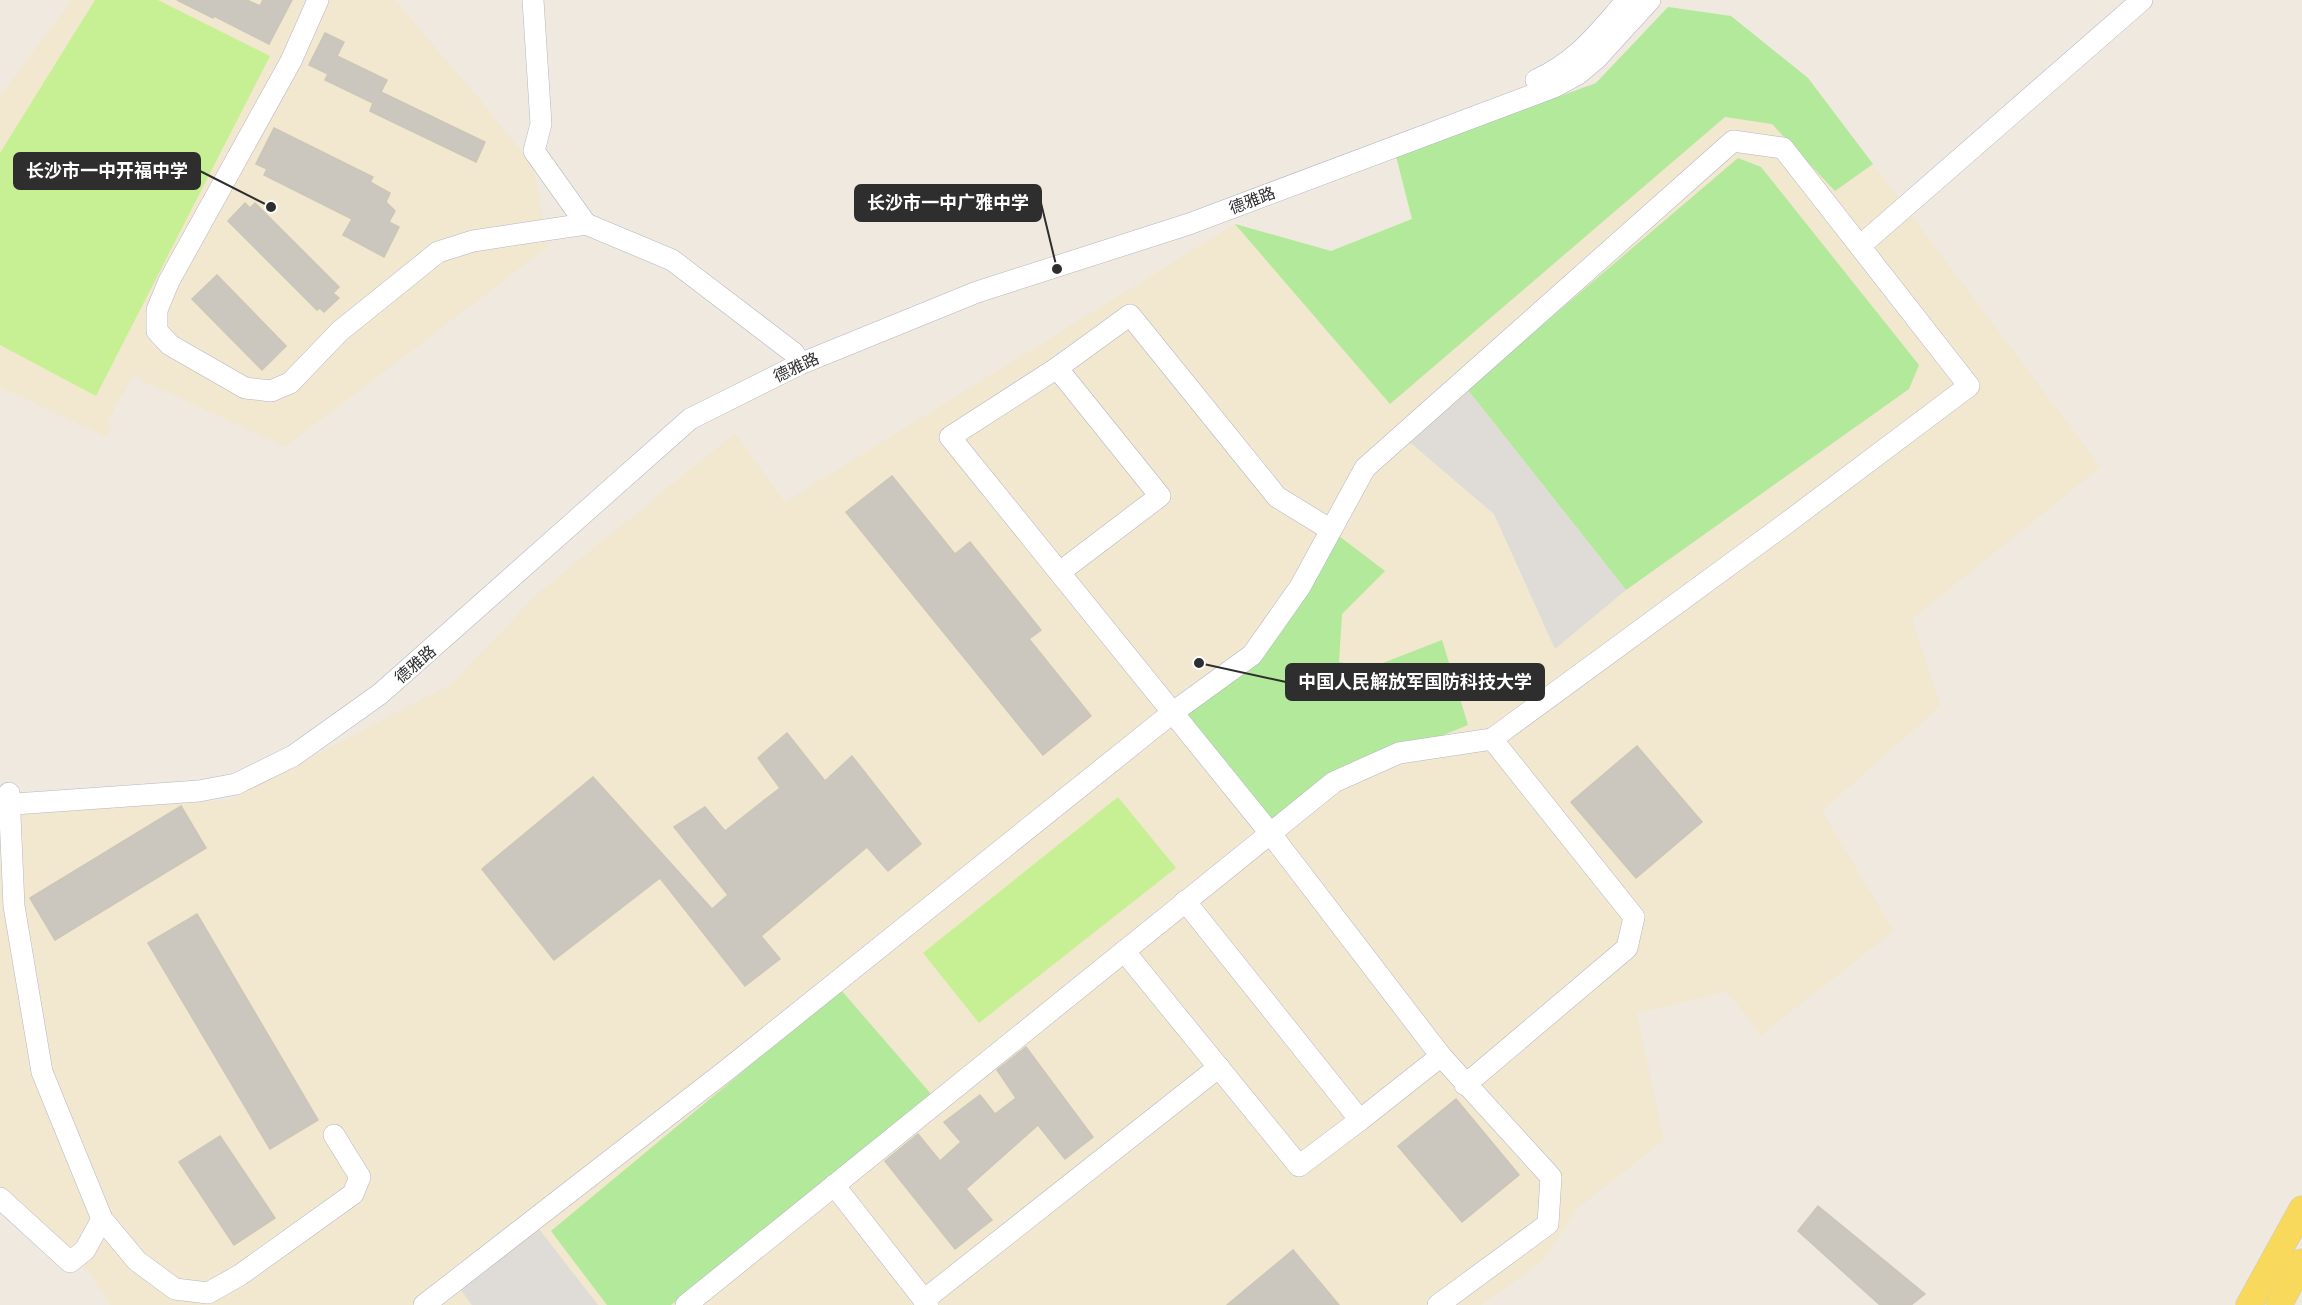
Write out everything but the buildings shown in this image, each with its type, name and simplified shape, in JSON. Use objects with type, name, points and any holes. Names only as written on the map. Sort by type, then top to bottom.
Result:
[{"type":"main road","points":[[2249,1305],[2302,1209]]},
{"type":"main road","points":[[2278,1305],[2302,1262]]},
{"type":"street","points":[[318,0],[291,62],[169,281],[157,310],[157,331],[170,345],[244,388],[271,391],[290,383],[340,331],[438,252],[473,241],[586,224],[672,260],[797,358]]},
{"type":"street","points":[[533,0],[541,124],[534,152],[586,224]]},
{"type":"street","name":"德雅路","points":[[4,799],[204,779],[233,774],[285,751],[371,687],[632,453],[686,409],[971,282],[1185,210],[1534,81],[1550,73],[1584,49],[1628,0]]},
{"type":"street","name":"德雅路","points":[[797,358],[977,292],[1189,224],[1554,87],[1578,74],[1597,58],[1650,0]]},
{"type":"street","points":[[1860,246],[2142,0]]},
{"type":"street","points":[[424,1305],[728,1069],[1172,712],[1252,655],[1300,587],[1365,468],[1733,141],[1784,148],[1969,386],[1492,739],[1399,753],[1334,782],[686,1305]]},
{"type":"street","points":[[1331,530],[1276,497],[1130,315],[1057,368],[950,437],[1270,833],[1441,1056],[1551,1177],[1548,1224],[1438,1305]]},
{"type":"street","points":[[1057,368],[1160,495],[1060,572]]},
{"type":"street","points":[[1466,1084],[1627,948],[1634,917],[1492,739]]},
{"type":"street","points":[[4,799],[14,906],[42,1071],[102,1220],[137,1261],[175,1289],[208,1293],[240,1275],[352,1194],[360,1177],[334,1135]]},
{"type":"street","points":[[1185,901],[1360,1120]]},
{"type":"street","points":[[1124,951],[1299,1166],[1441,1056]]},
{"type":"street","points":[[834,1185],[926,1302],[1219,1067]]},
{"type":"street","points":[[0,1198],[70,1262],[85,1250],[102,1220]]},
{"type":"shaded area","points":[[72,0],[395,0],[534,167],[548,247],[285,447],[133,376],[107,423],[113,425],[106,437],[0,387],[0,96]]},
{"type":"shaded area","points":[[1668,7],[1731,16],[1808,78],[2101,467],[1912,619],[1941,706],[1822,811],[1894,931],[1761,1035],[1727,992],[1637,1013],[1664,1140],[1578,1208],[1542,1262],[1481,1305],[110,1305],[90,1273],[0,1188],[0,814],[229,800],[451,684],[537,594],[735,433],[785,502],[1235,224],[1331,251],[1412,219],[1396,156],[1596,83]]},
{"type":"shaded area","points":[[1467,389],[1626,590],[1555,649],[1494,514],[1407,440]]},
{"type":"shaded area","points":[[539,1229],[598,1305],[472,1305],[460,1289]]},
{"type":"green space","points":[[95,0],[158,0],[270,56],[96,396],[0,345],[0,153]]},
{"type":"green space","points":[[1668,7],[1731,16],[1808,78],[1873,164],[1835,191],[1772,124],[1725,117],[1390,404],[1235,224],[1331,251],[1412,219],[1396,156],[1596,83]]},
{"type":"green space","points":[[1738,158],[1761,167],[1919,365],[1909,389],[1626,590],[1467,389]]},
{"type":"green space","points":[[1331,530],[1385,571],[1342,614],[1339,662],[1370,668],[1442,640],[1468,725],[1399,753],[1270,833],[1172,713],[1252,655]]},
{"type":"green space","points":[[1118,797],[1176,868],[979,1023],[923,953]]},
{"type":"green space","points":[[841,990],[931,1094],[671,1305],[607,1305],[551,1231]]},
{"type":"place","name":"长沙市一中开福中学","points":[[271,207]]},
{"type":"place","name":"长沙市一中广雅中学","points":[[1057,269]]},
{"type":"place","name":"中国人民解放军国防科技大学","points":[[1199,663]]}]
